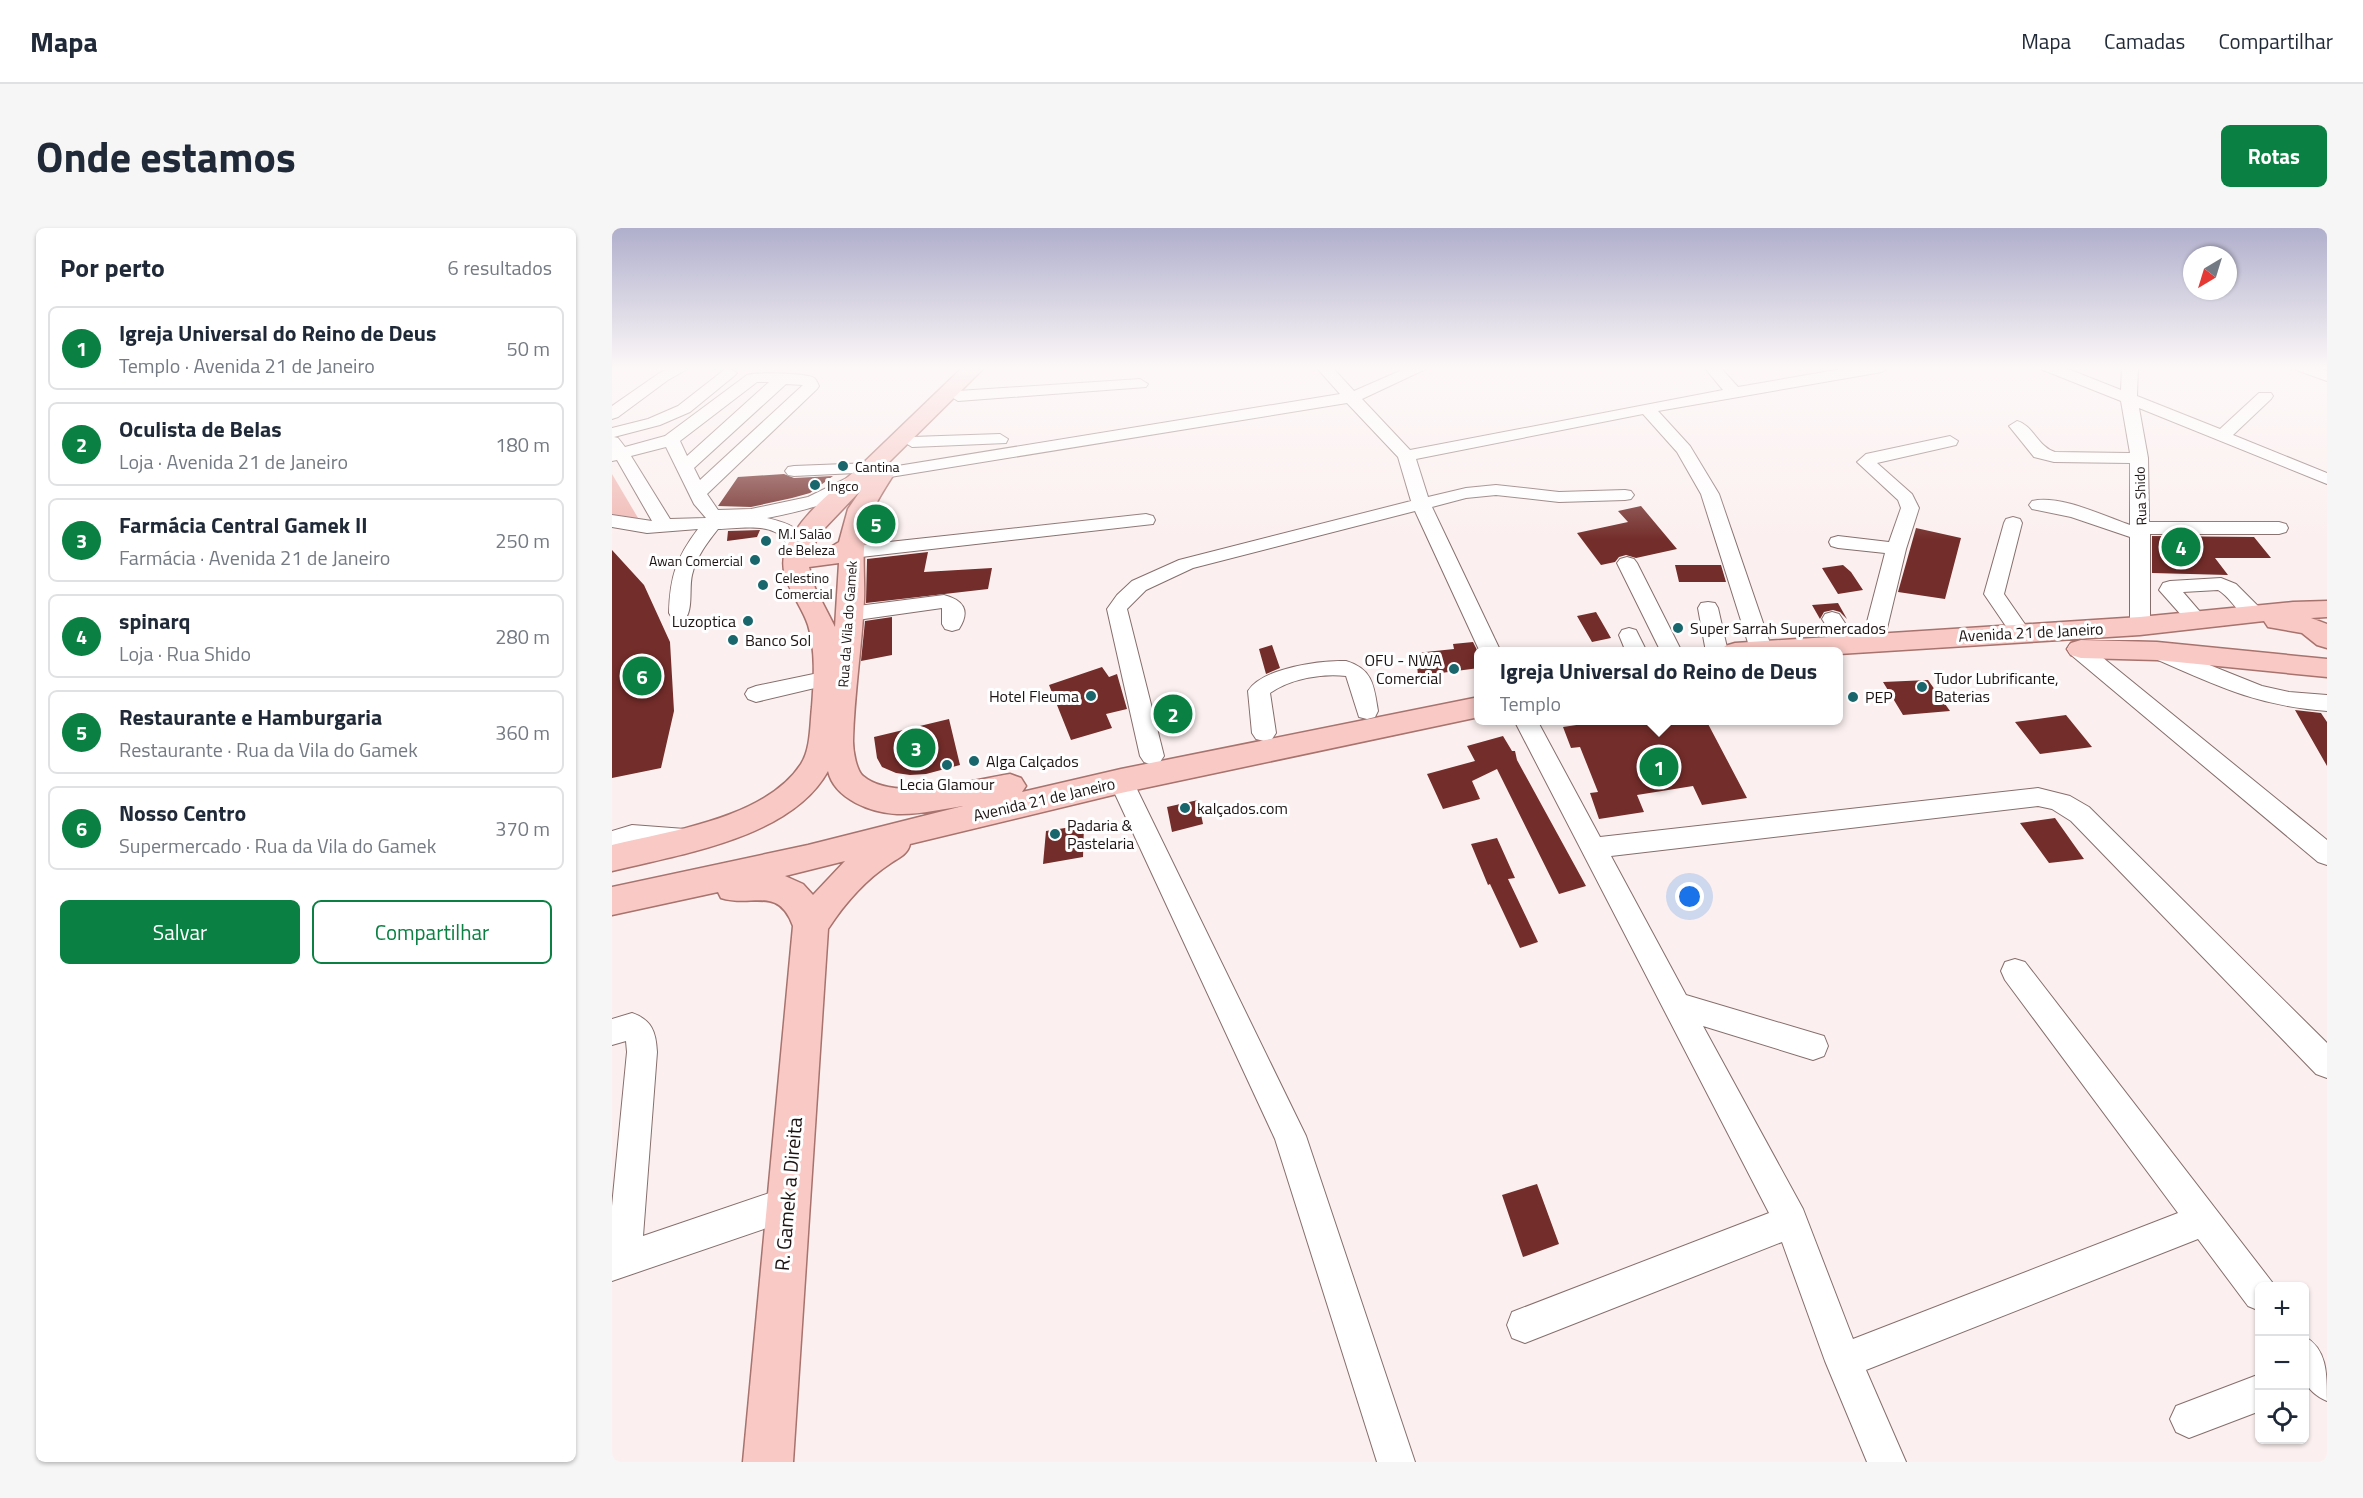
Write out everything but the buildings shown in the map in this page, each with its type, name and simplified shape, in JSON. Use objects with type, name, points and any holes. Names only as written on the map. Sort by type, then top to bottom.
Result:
[{"type":"main road","name":"Rua da Vila do Gamek","points":[[612,858],[743,822],[770,810],[791,796],[804,783],[813,770],[822,749],[828,678],[827,651],[821,625],[795,571],[797,551],[811,528],[919,425]]},
{"type":"main road","name":"Rua da Vila do Gamek","points":[[929,425],[912,442],[871,473],[860,509],[852,547],[850,614],[838,744],[845,776],[853,785],[880,799],[919,801],[1044,781]]},
{"type":"main road","points":[[797,551],[802,558],[823,560],[852,547]]},
{"type":"main road","name":"Avenida 21 de Janeiro","points":[[1853,648],[2327,609]]},
{"type":"main road","points":[[2190,621],[2291,622],[2310,627],[2325,635],[2327,639]]},
{"type":"main road","points":[[2157,651],[2296,656],[2322,651],[2327,646]]},
{"type":"main road","name":"Avenida 21 de Janeiro","points":[[1853,648],[2157,651],[2327,668]]},
{"type":"main road","name":"Avenida 21 de Janeiro","points":[[612,880],[1152,756],[1367,711],[1474,692]]},
{"type":"main road","name":"Avenida 21 de Janeiro","points":[[612,902],[808,858],[925,827],[1121,781],[1474,708]]},
{"type":"main road","points":[[811,926],[842,882],[871,858],[925,827]]},
{"type":"main road","points":[[612,902],[736,887],[777,888],[792,894],[805,908],[811,926]]},
{"type":"main road","name":"R. Gamek a Direita","points":[[768,1462],[811,926]]},
{"type":"street","points":[[619,447],[636,437],[672,425]]},
{"type":"street","points":[[619,447],[671,440],[691,425]]},
{"type":"street","points":[[685,467],[732,425]]},
{"type":"street","points":[[697,493],[770,425]]},
{"type":"street","points":[[794,471],[871,473],[1178,425]]},
{"type":"street","points":[[1378,425],[1406,456],[1421,504],[1489,647]]},
{"type":"street","points":[[1406,456],[1564,425]]},
{"type":"street","points":[[1662,425],[1684,450],[1710,494],[1747,647]]},
{"type":"street","name":"Rua Shido","points":[[2133,425],[2139,458],[2140,626]]},
{"type":"street","points":[[2192,425],[2327,479]]},
{"type":"street","points":[[2221,437],[2234,425]]},
{"type":"street","points":[[2017,426],[2040,453],[2054,457],[2139,458]]},
{"type":"street","points":[[912,442],[988,440],[1066,431],[1065,437]]},
{"type":"street","points":[[671,440],[697,493],[710,513],[731,517],[779,510],[810,502],[871,473]]},
{"type":"street","points":[[1853,648],[1896,549],[1910,508],[1909,503],[1866,462],[1872,458],[1950,441]]},
{"type":"street","points":[[619,447],[673,525]]},
{"type":"street","points":[[1152,756],[1117,609],[1135,586],[1186,564],[1466,494],[1496,490],[1559,497],[1625,495]]},
{"type":"street","points":[[2037,505],[2052,506],[2091,517],[2111,527],[2141,531],[2278,528]]},
{"type":"street","points":[[852,547],[1146,520]]},
{"type":"street","points":[[612,521],[647,527],[765,523],[780,527],[793,536],[797,551]]},
{"type":"street","points":[[2013,523],[1994,594],[2022,633]]},
{"type":"street","points":[[679,613],[679,582],[683,565],[712,524]]},
{"type":"street","points":[[1838,542],[1896,549]]},
{"type":"street","points":[[1627,563],[1670,647]]},
{"type":"street","points":[[2190,621],[2169,591],[2170,587],[2221,584],[2229,588],[2254,614]]},
{"type":"street","points":[[850,614],[916,603],[944,601],[954,605],[952,624]]},
{"type":"street","points":[[1708,608],[1716,647]]},
{"type":"street","points":[[1832,619],[1853,648]]},
{"type":"street","points":[[2078,649],[2327,855]]},
{"type":"street","points":[[2157,651],[2270,696],[2327,703]]},
{"type":"street","points":[[1264,732],[1259,691],[1276,679],[1298,674],[1337,667],[1350,669],[1359,678],[1367,711]]},
{"type":"street","points":[[756,694],[828,678]]},
{"type":"street","points":[[1528,725],[1791,1221],[1843,1361],[1887,1462]]},
{"type":"street","points":[[1121,781],[1284,1120],[1396,1462]]},
{"type":"street","points":[[1593,848],[2038,797],[2052,798],[2067,804],[2080,814],[2327,1064]]},
{"type":"street","points":[[612,841],[632,835],[686,839]]},
{"type":"street","points":[[2015,971],[2255,1289]]},
{"type":"street","points":[[1676,1005],[1813,1046]]},
{"type":"street","points":[[612,1032],[632,1026],[641,1035],[642,1052],[618,1262],[787,1204]]},
{"type":"street","points":[[1843,1361],[2204,1220]]},
{"type":"street","points":[[1525,1325],[1791,1221]]},
{"type":"street","points":[[2189,1419],[2255,1394]]},
{"type":"shaded area","points":[[612,474],[641,523],[612,516]]},
{"type":"place","name":"Cantina","points":[[843,466]]},
{"type":"place","name":"Ingco","points":[[815,485]]},
{"type":"place","name":"Restaurante e Hamburgaria","points":[[876,524]]},
{"type":"place","name":"M.I Salão de Beleza","points":[[766,541]]},
{"type":"place","name":"spinarq","points":[[2181,547]]},
{"type":"place","name":"Awan Comercial","points":[[755,560]]},
{"type":"place","name":"Celestino Comercial","points":[[763,585]]},
{"type":"place","name":"Luzoptica","points":[[748,621]]},
{"type":"place","name":"Super Sarrah Supermercados","points":[[1678,628]]},
{"type":"place","name":"Banco Sol","points":[[733,640]]},
{"type":"place","name":"OFU - NWA Comercial","points":[[1454,669]]},
{"type":"place","name":"Nosso Centro","points":[[642,676]]},
{"type":"place","name":"Tudor Lubrificante, Baterias","points":[[1922,687]]},
{"type":"place","name":"Hotel Fleuma","points":[[1091,696]]},
{"type":"place","name":"PEP","points":[[1853,697]]},
{"type":"place","name":"Oculista de Belas","points":[[1173,714]]},
{"type":"place","name":"Farmácia Central Gamek II","points":[[916,748]]},
{"type":"place","name":"Alga Calçados","points":[[974,761]]},
{"type":"place","name":"Lecia Glamour","points":[[947,765]]},
{"type":"place","name":"Igreja Universal do Reino de Deus","points":[[1659,767]]},
{"type":"place","name":"kalçados.com","points":[[1185,808]]},
{"type":"place","name":"Padaria & Pastelaria","points":[[1055,834]]}]
